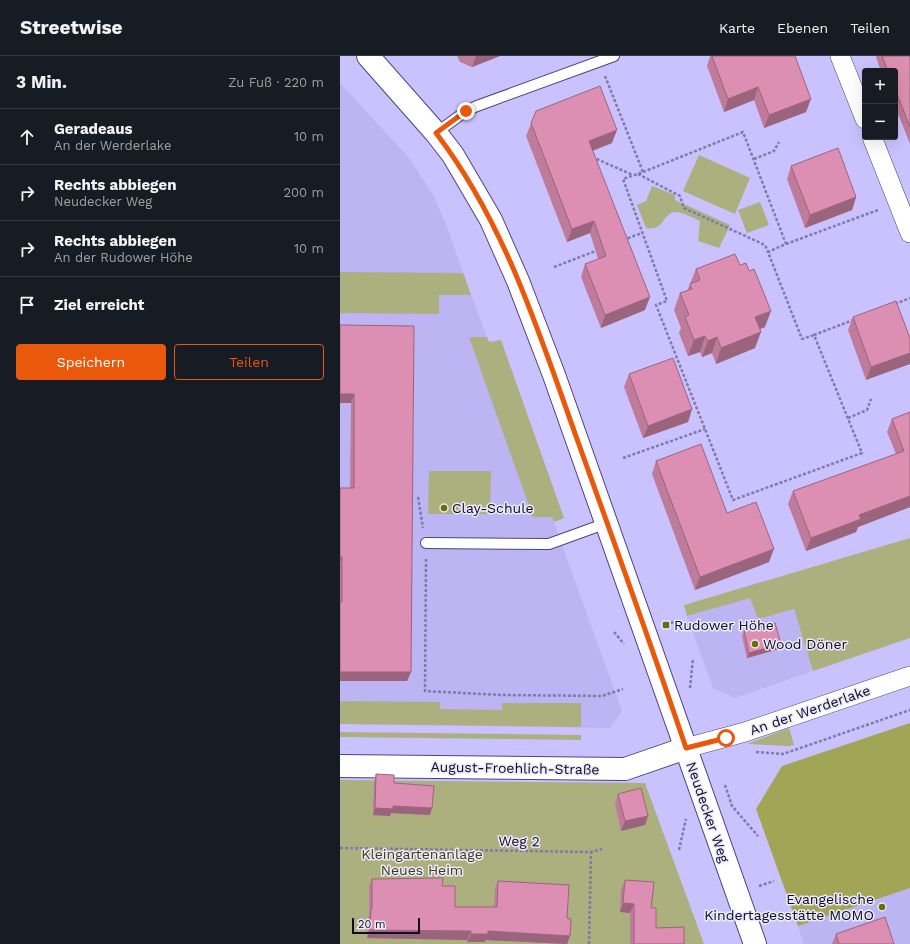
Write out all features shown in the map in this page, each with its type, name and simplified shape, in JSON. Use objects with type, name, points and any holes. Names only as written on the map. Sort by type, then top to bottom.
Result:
[{"type":"street","name":"Neudecker Weg","points":[[368,56],[436,133],[453,156],[491,220],[518,281],[554,375],[607,523],[755,944]]},
{"type":"street","points":[[840,56],[862,111]]},
{"type":"street","points":[[873,140],[910,233]]},
{"type":"street","name":"An der Werderlake","points":[[686,748],[745,732],[910,676]]},
{"type":"street","name":"August-Froehlich-Straße","points":[[340,766],[625,769],[686,748]]},
{"type":"lane","points":[[436,133],[466,111],[477,106],[614,56]]},
{"type":"lane","points":[[426,543],[549,544],[607,523]]},
{"type":"path","points":[[605,75],[643,172]]},
{"type":"path","points":[[786,244],[743,132],[623,179],[667,301],[656,305],[733,500],[862,453],[814,335]]},
{"type":"path","points":[[754,159],[774,151],[779,142]]},
{"type":"path","points":[[592,157],[636,174],[680,196],[684,208],[765,245],[802,339],[858,318]]},
{"type":"path","points":[[768,252],[880,209]]},
{"type":"path","points":[[620,241],[642,233]]},
{"type":"path","points":[[554,267],[605,247]]},
{"type":"path","points":[[888,307],[910,298]]},
{"type":"path","points":[[848,418],[867,410],[871,399]]},
{"type":"path","points":[[623,458],[705,429]]},
{"type":"path","points":[[418,497],[426,543],[425,691],[502,695],[602,696],[623,689]]},
{"type":"path","points":[[666,625],[679,620]]},
{"type":"path","points":[[692,694],[690,688],[693,658]]},
{"type":"path","points":[[751,752],[783,754],[910,710]]},
{"type":"path","points":[[729,797],[732,806],[758,836]]},
{"type":"path","name":"Weg 2","points":[[340,848],[591,852],[602,849]]},
{"type":"path","points":[[590,944],[591,852]]},
{"type":"path","points":[[758,886],[774,881]]},
{"type":"shaded area","name":"Clay-Schule","points":[[340,83],[409,158],[432,193],[445,222],[622,711],[610,728],[340,724]]},
{"type":"shaded area","points":[[750,597],[758,619],[794,609],[813,671],[735,698],[713,688],[687,616]]},
{"type":"shaded area","name":"Evangelische Kindertagesstätte MOMO","points":[[910,888],[910,944],[804,944],[798,926]]},
{"type":"green space","points":[[699,155],[750,178],[735,214],[683,191]]},
{"type":"green space","points":[[652,186],[675,195],[675,200],[730,225],[719,248],[698,241],[700,221],[681,213],[671,213],[657,227],[652,229],[646,228],[637,205],[646,201]]},
{"type":"green space","points":[[760,202],[769,225],[747,233],[738,210]]},
{"type":"green space","points":[[340,272],[463,273],[471,295],[439,295],[439,314],[340,313]]},
{"type":"green space","points":[[469,337],[487,337],[489,342],[501,340],[564,518],[554,522],[552,517],[533,517]]},
{"type":"green space","points":[[429,471],[491,471],[490,514],[428,514]]},
{"type":"green space","points":[[910,538],[910,638],[813,671],[794,609],[758,619],[750,598],[687,616],[684,605]]},
{"type":"green space","points":[[340,701],[440,702],[440,709],[502,710],[502,703],[581,703],[581,727],[340,724]]},
{"type":"green space","points":[[910,723],[910,888],[798,926],[756,809],[782,766]]},
{"type":"green space","points":[[789,728],[794,745],[747,744]]},
{"type":"green space","points":[[340,732],[581,735],[581,740],[340,737]]},
{"type":"green space","name":"Kleingartenanlage Neues Heim","points":[[340,780],[645,783],[704,944],[340,944]]},
{"type":"building","points":[[712,56],[795,56],[811,99],[769,115],[758,87],[728,99]]},
{"type":"building","points":[[882,56],[910,56],[910,127],[898,97],[898,68],[887,68]]},
{"type":"building","points":[[600,86],[617,130],[589,141],[650,297],[605,315],[585,264],[606,256],[594,221],[572,229],[531,123],[536,111]]},
{"type":"building","points":[[838,148],[856,197],[810,215],[791,166]]},
{"type":"building","points":[[735,254],[740,265],[746,263],[749,271],[754,269],[771,311],[755,317],[761,332],[721,348],[717,337],[708,341],[705,336],[694,340],[685,317],[689,315],[680,293],[692,289],[690,284],[700,280],[696,269]]},
{"type":"building","points":[[896,301],[910,338],[910,353],[871,367],[853,317]]},
{"type":"building","points":[[340,325],[414,326],[411,672],[340,672],[340,602],[342,602],[342,557],[340,557],[340,488],[354,488],[354,394],[340,394]]},
{"type":"building","points":[[673,358],[692,409],[648,426],[629,374]]},
{"type":"building","points":[[910,412],[910,496],[859,515],[861,519],[811,538],[793,491],[904,451],[892,419]]},
{"type":"building","points":[[701,444],[727,513],[756,502],[774,549],[700,577],[656,461]]},
{"type":"building","points":[[775,623],[781,644],[749,653],[744,631]]},
{"type":"building","points":[[376,774],[394,775],[394,783],[434,786],[432,808],[393,806],[393,809],[375,808]]},
{"type":"building","points":[[641,788],[648,816],[625,821],[618,794]]},
{"type":"building","points":[[443,878],[442,886],[455,886],[455,907],[497,907],[498,881],[569,885],[567,918],[571,919],[570,936],[488,931],[488,934],[471,934],[471,931],[370,930],[372,879]]},
{"type":"building","points":[[625,880],[654,882],[651,908],[656,908],[656,928],[684,927],[684,944],[634,944],[634,904],[623,903]]},
{"type":"building","points":[[885,917],[894,944],[839,944],[836,934]]},
{"type":"place","name":"Clay-Schule","points":[[444,508]]},
{"type":"place","name":"Rudower Höhe","points":[[666,625]]},
{"type":"place","name":"Wood Döner","points":[[755,644]]},
{"type":"place","name":"Evangelische Kindertagesstätte MOMO","points":[[882,907]]},
{"type":"route","points":[[466,111],[436,133],[473,187],[491,220],[518,281],[554,375],[686,748],[726,738]]}]
